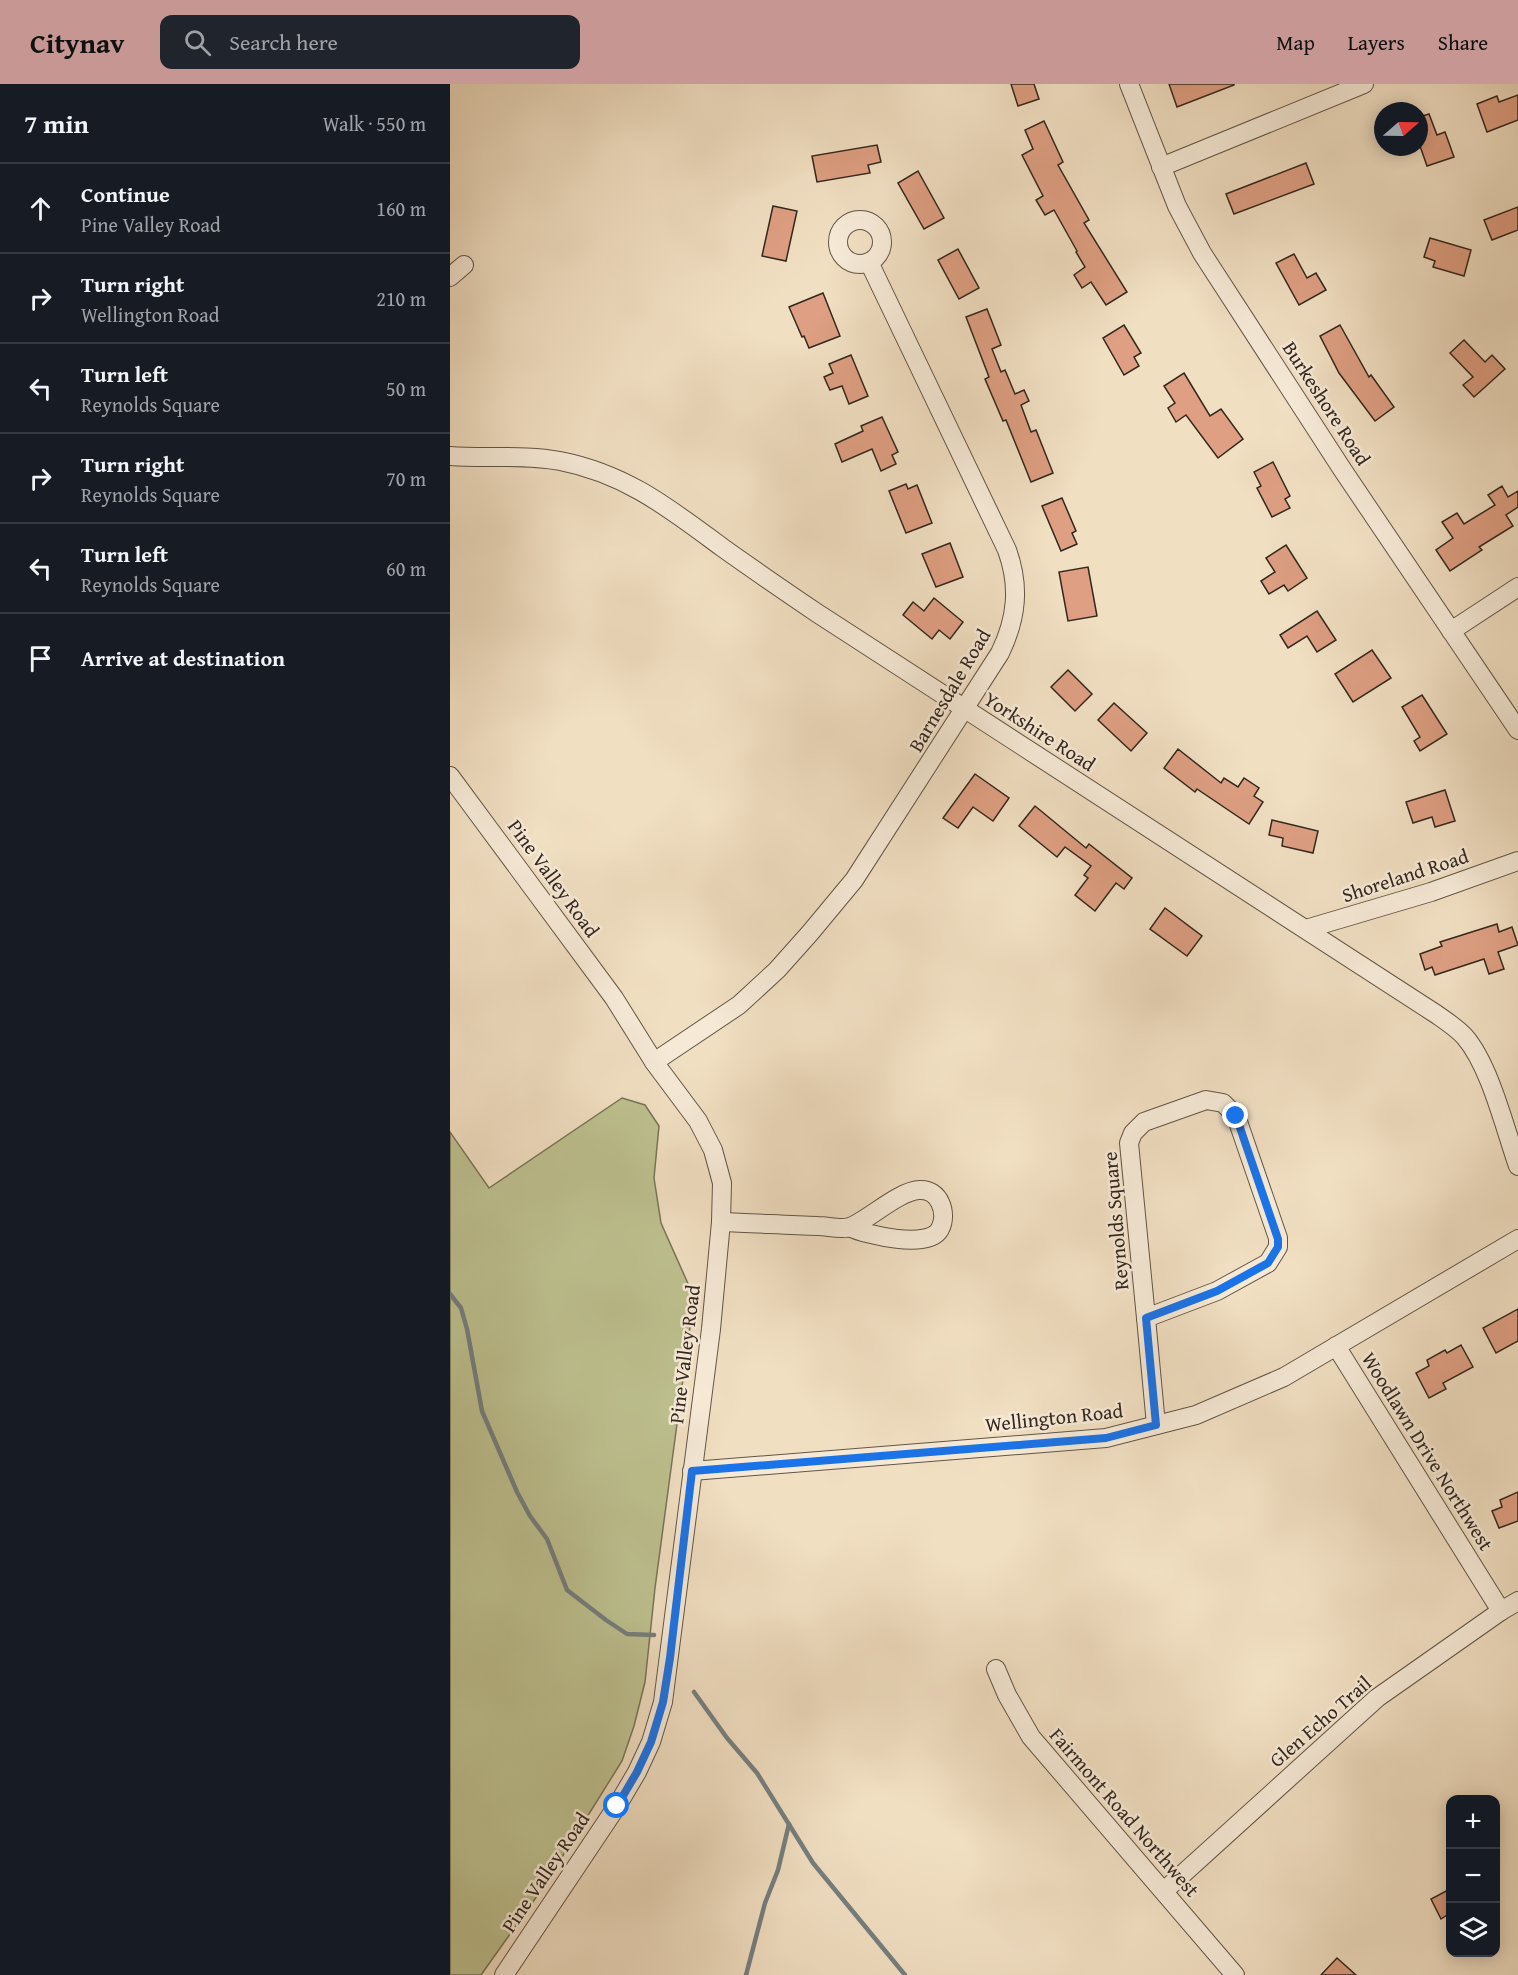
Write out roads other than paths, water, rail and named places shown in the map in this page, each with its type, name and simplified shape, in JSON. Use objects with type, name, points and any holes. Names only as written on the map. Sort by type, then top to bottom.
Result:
[{"type":"street","name":"Burkeshore Road","points":[[1129,84],[1176,206],[1202,253],[1342,469],[1518,730]]},
{"type":"street","points":[[1161,167],[1364,84]]},
{"type":"street","name":"Barnesdale Road","points":[[654,1062],[739,1005],[777,970],[854,880],[965,709],[1009,634],[1014,619],[1015,581],[1007,550],[869,262]]},
{"type":"street","name":"Yorkshire Road","points":[[450,456],[543,459],[600,472],[623,481],[669,507],[790,595],[1436,1014],[1465,1037],[1479,1058],[1518,1166]]},
{"type":"street","points":[[1451,631],[1518,586]]},
{"type":"street","name":"Pine Valley Road","points":[[450,776],[614,998],[654,1062],[698,1122],[713,1150],[722,1183],[721,1222],[711,1329],[663,1702],[651,1742],[637,1772],[617,1806],[504,1975]]},
{"type":"street","name":"Shoreland Road","points":[[1306,929],[1431,892],[1518,861]]},
{"type":"street","name":"Reynolds Square","points":[[1146,1318],[1206,1295],[1249,1275],[1268,1263],[1278,1247],[1278,1239],[1236,1116],[1230,1108],[1215,1100],[1206,1100],[1144,1122],[1133,1133],[1129,1143],[1156,1425]]},
{"type":"street","points":[[721,1222],[849,1227],[864,1234],[876,1236],[928,1240],[938,1234],[944,1223],[945,1211],[939,1199],[930,1192],[918,1190],[876,1210],[849,1227]]},
{"type":"street","name":"Wellington Road","points":[[692,1471],[1106,1438],[1196,1415],[1284,1377],[1518,1239]]},
{"type":"street","name":"Woodlawn Drive Northwest","points":[[1336,1346],[1501,1611]]},
{"type":"street","name":"Glen Echo Trail","points":[[1164,1891],[1377,1698],[1518,1601]]},
{"type":"street","name":"Fairmont Road Northwest","points":[[996,1670],[1007,1695],[1031,1737],[1235,1975]]},
{"type":"waterway","points":[[450,1294],[461,1308],[467,1329],[482,1411],[517,1492],[530,1516],[547,1539],[567,1590],[627,1634],[654,1635]]},
{"type":"waterway","points":[[694,1692],[727,1738],[757,1773],[813,1863],[905,1975]]},
{"type":"waterway","points":[[746,1975],[765,1903],[778,1870],[789,1824]]}]
